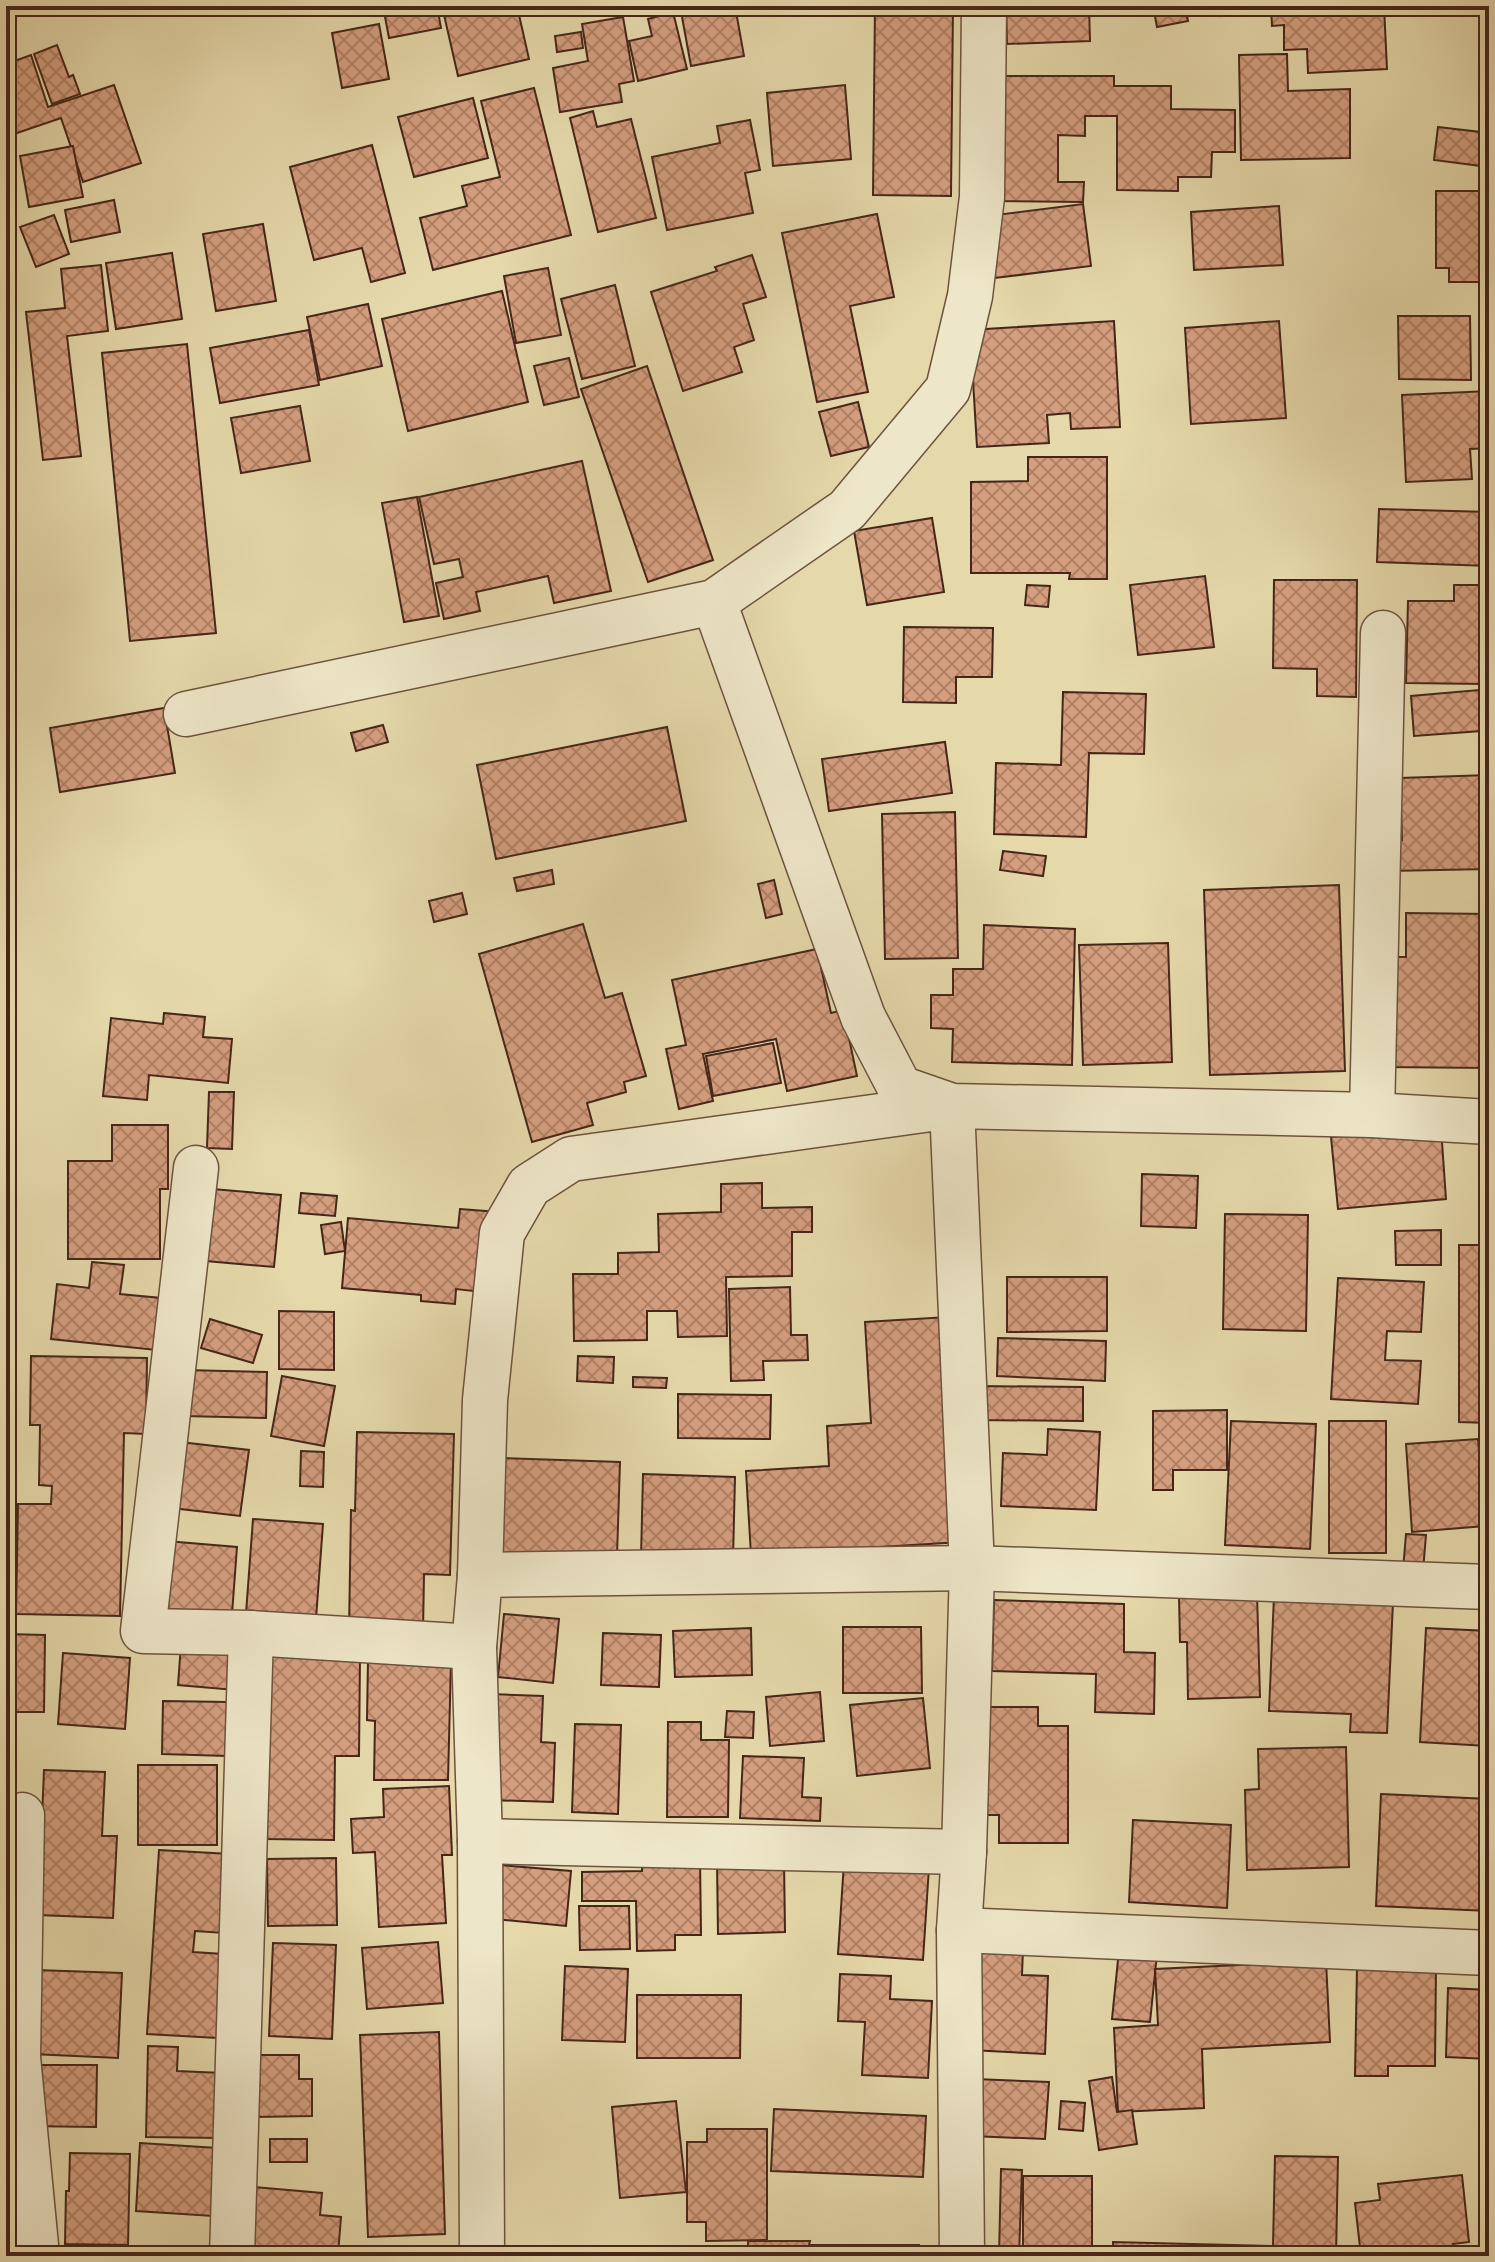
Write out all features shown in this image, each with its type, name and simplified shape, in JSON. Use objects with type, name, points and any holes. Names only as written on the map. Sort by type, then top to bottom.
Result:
[{"type":"street","points":[[186,714],[714,602],[847,510],[948,389],[970,296],[982,197],[984,6]]},
{"type":"street","points":[[714,602],[863,1017],[900,1088],[952,1106]]},
{"type":"street","points":[[1372,1115],[1383,633]]},
{"type":"street","points":[[952,1106],[972,1568],[959,1930],[962,2256]]},
{"type":"street","points":[[482,2256],[480,1841],[474,1647],[480,1575],[485,1400],[502,1233],[529,1186],[571,1159],[952,1106],[1372,1115],[1489,1122]]},
{"type":"street","points":[[196,1168],[143,1631],[251,1633],[474,1647]]},
{"type":"street","points":[[480,1575],[972,1568],[1489,1587]]},
{"type":"street","points":[[232,2256],[251,1633]]},
{"type":"street","points":[[22,1815],[18,2057],[37,2256]]},
{"type":"street","points":[[480,1841],[964,1852]]},
{"type":"street","points":[[959,1930],[1489,1953]]},
{"type":"building","points":[[383,6],[437,6],[441,28],[389,38]]},
{"type":"building","points":[[442,6],[517,6],[529,59],[458,76]]},
{"type":"building","points":[[680,6],[735,6],[744,56],[691,66]]},
{"type":"building","points":[[875,6],[953,6],[951,196],[873,195]]},
{"type":"building","points":[[1006,6],[1089,6],[1090,41],[1007,44]]},
{"type":"building","points":[[1153,6],[1185,6],[1188,21],[1157,27]]},
{"type":"building","points":[[1220,6],[1255,6],[1256,10],[1221,16]]},
{"type":"building","points":[[1271,6],[1384,6],[1387,69],[1308,73],[1307,49],[1284,50],[1284,25],[1272,26]]},
{"type":"building","points":[[1421,6],[1489,6],[1489,12],[1421,13]]},
{"type":"building","points":[[673,12],[687,69],[638,81],[629,41],[652,36],[648,19]]},
{"type":"building","points":[[623,17],[634,81],[619,84],[622,102],[560,112],[553,68],[588,61],[582,24]]},
{"type":"building","points":[[379,24],[389,79],[342,88],[332,33]]},
{"type":"building","points":[[581,32],[583,48],[557,52],[555,36]]},
{"type":"building","points":[[57,45],[69,77],[73,75],[80,94],[52,104],[34,54]]},
{"type":"building","points":[[1287,54],[1288,91],[1350,89],[1350,158],[1241,160],[1239,55]]},
{"type":"building","points":[[31,55],[48,107],[114,85],[141,163],[83,182],[61,118],[8,136],[6,64]]},
{"type":"building","points":[[993,76],[1114,76],[1114,86],[1171,86],[1171,109],[1235,110],[1235,152],[1212,152],[1211,177],[1178,177],[1178,191],[1117,190],[1117,116],[1085,116],[1085,136],[1058,135],[1058,182],[1084,182],[1083,202],[992,201]]},
{"type":"building","points":[[845,85],[851,159],[773,166],[767,93]]},
{"type":"building","points":[[534,88],[571,235],[433,270],[420,218],[467,206],[462,186],[500,177],[481,101]]},
{"type":"building","points":[[473,98],[488,158],[414,177],[398,117]]},
{"type":"building","points":[[593,111],[597,127],[631,119],[656,218],[598,232],[570,118]]},
{"type":"building","points":[[750,120],[760,170],[745,173],[753,213],[667,230],[652,157],[720,143],[717,126]]},
{"type":"building","points":[[1438,127],[1489,133],[1489,167],[1434,160]]},
{"type":"building","points":[[372,145],[405,273],[371,282],[362,248],[314,260],[290,167]]},
{"type":"building","points":[[73,146],[83,197],[29,207],[20,156]]},
{"type":"building","points":[[1436,191],[1489,191],[1489,282],[1449,282],[1449,268],[1436,268]]},
{"type":"building","points":[[114,200],[120,232],[71,242],[65,210]]},
{"type":"building","points":[[1083,204],[1091,266],[995,278],[988,216]]},
{"type":"building","points":[[1279,206],[1283,265],[1194,270],[1191,212]]},
{"type":"building","points":[[877,214],[894,297],[850,306],[868,392],[817,402],[782,233]]},
{"type":"building","points":[[54,215],[69,254],[36,267],[20,227]]},
{"type":"building","points":[[263,224],[276,301],[216,311],[203,234]]},
{"type":"building","points":[[172,253],[182,319],[116,329],[106,263]]},
{"type":"building","points":[[752,255],[766,297],[743,304],[754,340],[734,347],[742,372],[683,391],[651,292],[717,271],[715,267]]},
{"type":"building","points":[[101,265],[108,331],[67,336],[81,456],[43,460],[26,312],[65,308],[61,269]]},
{"type":"building","points":[[548,268],[561,335],[516,343],[504,276]]},
{"type":"building","points":[[615,285],[635,366],[582,379],[561,299]]},
{"type":"building","points":[[502,291],[528,402],[408,431],[382,319]]},
{"type":"building","points":[[368,304],[382,366],[320,380],[307,317]]},
{"type":"building","points":[[1398,316],[1470,316],[1471,380],[1399,379]]},
{"type":"building","points":[[1114,321],[1120,427],[1071,429],[1070,413],[1047,415],[1049,443],[977,447],[970,330]]},
{"type":"building","points":[[1279,321],[1286,418],[1191,424],[1185,328]]},
{"type":"building","points":[[309,330],[319,385],[220,403],[210,348]]},
{"type":"building","points":[[187,344],[216,633],[130,641],[102,353]]},
{"type":"building","points":[[569,358],[579,397],[544,405],[534,366]]},
{"type":"building","points":[[647,366],[713,560],[648,582],[581,389]]},
{"type":"building","points":[[1489,391],[1489,448],[1470,449],[1472,479],[1406,482],[1402,395]]},
{"type":"building","points":[[858,402],[869,447],[831,456],[819,412]]},
{"type":"building","points":[[300,406],[310,461],[241,473],[231,418]]},
{"type":"building","points":[[1028,457],[1107,457],[1107,579],[1069,579],[1070,573],[971,573],[971,482],[1028,481]]},
{"type":"building","points":[[582,461],[611,591],[554,603],[548,576],[476,592],[480,611],[444,619],[436,583],[463,577],[459,559],[434,564],[419,497]]},
{"type":"building","points":[[417,497],[439,616],[404,622],[382,503]]},
{"type":"building","points":[[1379,509],[1489,512],[1489,566],[1377,562]]},
{"type":"building","points":[[932,518],[944,592],[867,605],[854,531]]},
{"type":"building","points":[[1205,576],[1214,647],[1138,655],[1130,585]]},
{"type":"building","points":[[1274,580],[1357,580],[1356,697],[1317,696],[1317,669],[1273,668]]},
{"type":"building","points":[[1027,585],[1050,586],[1048,607],[1025,605]]},
{"type":"building","points":[[1454,585],[1486,585],[1484,684],[1406,683],[1408,601],[1454,601]]},
{"type":"building","points":[[904,627],[993,628],[992,677],[956,677],[956,703],[903,702]]},
{"type":"building","points":[[1479,690],[1481,731],[1414,736],[1411,696]]},
{"type":"building","points":[[1063,692],[1146,694],[1144,754],[1089,753],[1086,837],[994,834],[996,763],[1061,765]]},
{"type":"building","points":[[164,708],[175,773],[60,792],[50,728]]},
{"type":"building","points":[[383,725],[388,742],[356,751],[351,733]]},
{"type":"building","points":[[667,727],[686,821],[496,859],[477,765]]},
{"type":"building","points":[[945,742],[952,793],[829,811],[822,759]]},
{"type":"building","points":[[1489,775],[1489,869],[1389,871],[1389,841],[1402,840],[1400,778]]},
{"type":"building","points":[[955,812],[958,958],[885,959],[882,814]]},
{"type":"building","points":[[1003,851],[1046,856],[1043,876],[1000,870]]},
{"type":"building","points":[[552,870],[554,884],[517,891],[514,878]]},
{"type":"building","points":[[774,880],[782,914],[766,918],[758,884]]},
{"type":"building","points":[[1339,885],[1345,1071],[1210,1075],[1204,890]]},
{"type":"building","points":[[462,893],[467,914],[434,922],[429,901]]},
{"type":"building","points":[[1406,913],[1489,914],[1489,1068],[1382,1067],[1383,957],[1406,957]]},
{"type":"building","points":[[583,924],[605,998],[622,993],[646,1076],[624,1082],[626,1092],[587,1103],[593,1125],[532,1142],[479,954]]},
{"type":"building","points":[[984,925],[1075,929],[1072,1065],[952,1062],[953,1029],[931,1028],[931,995],[953,995],[953,969],[983,969]]},
{"type":"building","points":[[1168,943],[1172,1062],[1083,1065],[1079,945]]},
{"type":"building","points":[[817,949],[831,1013],[843,1010],[857,1076],[787,1091],[776,1039],[703,1054],[713,1101],[679,1109],[666,1049],[686,1045],[672,980]]},
{"type":"building","points":[[164,1013],[205,1017],[203,1037],[232,1039],[228,1083],[149,1075],[147,1100],[103,1096],[111,1018],[163,1024]]},
{"type":"building","points":[[773,1043],[781,1083],[713,1096],[706,1056]]},
{"type":"building","points":[[209,1092],[234,1092],[232,1149],[207,1148]]},
{"type":"building","points":[[112,1125],[168,1125],[168,1189],[160,1189],[160,1259],[68,1259],[68,1161],[112,1161]]},
{"type":"building","points":[[1441,1128],[1446,1199],[1338,1209],[1331,1137]]},
{"type":"building","points":[[1482,1159],[1489,1159],[1489,1226],[1480,1225]]},
{"type":"building","points":[[1142,1174],[1198,1176],[1196,1228],[1141,1226]]},
{"type":"building","points":[[762,1183],[762,1208],[812,1207],[812,1232],[792,1232],[792,1276],[726,1277],[727,1336],[678,1337],[677,1311],[647,1311],[647,1340],[574,1341],[573,1274],[618,1274],[618,1253],[659,1252],[658,1214],[721,1212],[721,1184]]},
{"type":"building","points":[[201,1188],[281,1195],[274,1267],[195,1260]]},
{"type":"building","points":[[301,1193],[337,1196],[335,1216],[299,1213]]},
{"type":"building","points":[[460,1209],[498,1212],[491,1293],[456,1289],[455,1304],[421,1301],[421,1295],[342,1288],[348,1218],[458,1228]]},
{"type":"building","points":[[1225,1214],[1308,1215],[1306,1331],[1223,1329]]},
{"type":"building","points":[[341,1222],[345,1251],[325,1254],[321,1225]]},
{"type":"building","points":[[1441,1230],[1441,1265],[1396,1265],[1395,1231]]},
{"type":"building","points":[[1459,1245],[1489,1245],[1489,1423],[1459,1422]]},
{"type":"building","points":[[92,1262],[124,1265],[120,1294],[161,1298],[156,1350],[51,1339],[57,1284],[89,1288]]},
{"type":"building","points":[[1007,1277],[1107,1277],[1107,1331],[1007,1332]]},
{"type":"building","points":[[1338,1278],[1424,1282],[1421,1332],[1387,1331],[1385,1360],[1421,1361],[1418,1404],[1331,1399]]},
{"type":"building","points":[[790,1287],[791,1335],[807,1335],[808,1360],[763,1361],[764,1380],[731,1381],[729,1289]]},
{"type":"building","points":[[279,1311],[334,1312],[334,1370],[279,1369]]},
{"type":"building","points":[[948,1317],[961,1542],[751,1555],[746,1471],[829,1466],[827,1426],[871,1423],[865,1322]]},
{"type":"building","points":[[210,1319],[262,1335],[253,1363],[201,1348]]},
{"type":"building","points":[[998,1338],[1106,1341],[1105,1381],[997,1376]]},
{"type":"building","points":[[31,1356],[147,1358],[146,1434],[124,1433],[120,1616],[16,1614],[18,1504],[51,1504],[52,1486],[39,1485],[40,1425],[30,1425]]},
{"type":"building","points":[[578,1356],[614,1357],[613,1383],[577,1381]]},
{"type":"building","points":[[185,1370],[267,1372],[266,1418],[184,1416]]},
{"type":"building","points":[[282,1376],[335,1386],[324,1446],[271,1436]]},
{"type":"building","points":[[633,1377],[667,1378],[666,1388],[633,1387]]},
{"type":"building","points":[[978,1386],[1083,1387],[1083,1421],[977,1420]]},
{"type":"building","points":[[678,1394],[771,1395],[770,1439],[678,1438]]},
{"type":"building","points":[[1227,1410],[1227,1470],[1173,1470],[1173,1490],[1153,1490],[1153,1411]]},
{"type":"building","points":[[1231,1421],[1316,1424],[1310,1549],[1225,1545]]},
{"type":"building","points":[[1329,1421],[1386,1421],[1386,1553],[1329,1553]]},
{"type":"building","points":[[1048,1429],[1100,1432],[1096,1510],[1001,1506],[1003,1453],[1047,1455]]},
{"type":"building","points":[[357,1432],[454,1434],[450,1575],[424,1574],[423,1632],[349,1631],[351,1510],[355,1511]]},
{"type":"building","points":[[1478,1439],[1485,1526],[1412,1532],[1406,1444]]},
{"type":"building","points":[[180,1442],[249,1450],[240,1516],[172,1508]]},
{"type":"building","points":[[301,1451],[324,1452],[323,1487],[300,1486]]},
{"type":"building","points":[[503,1458],[620,1462],[617,1557],[499,1553]]},
{"type":"building","points":[[643,1474],[735,1477],[733,1560],[641,1558]]},
{"type":"building","points":[[253,1519],[323,1524],[315,1632],[245,1627]]},
{"type":"building","points":[[1406,1534],[1426,1535],[1423,1571],[1403,1570]]},
{"type":"building","points":[[166,1541],[237,1547],[232,1614],[160,1608]]},
{"type":"building","points":[[1257,1593],[1260,1697],[1188,1699],[1187,1642],[1180,1642],[1179,1595]]},
{"type":"building","points":[[1274,1596],[1393,1602],[1387,1733],[1350,1732],[1351,1714],[1269,1711]]},
{"type":"building","points":[[994,1600],[1124,1604],[1124,1652],[1155,1653],[1154,1714],[1095,1712],[1096,1674],[992,1671]]},
{"type":"building","points":[[504,1614],[559,1619],[553,1683],[498,1677]]},
{"type":"building","points":[[843,1627],[921,1627],[922,1693],[843,1693]]},
{"type":"building","points":[[751,1628],[752,1675],[675,1677],[673,1631]]},
{"type":"building","points":[[1426,1628],[1489,1631],[1487,1746],[1420,1742]]},
{"type":"building","points":[[603,1633],[661,1635],[659,1687],[601,1685]]},
{"type":"building","points":[[6,1634],[45,1635],[44,1712],[6,1712]]},
{"type":"building","points":[[181,1644],[238,1648],[235,1690],[178,1685]]},
{"type":"building","points":[[63,1653],[130,1658],[125,1729],[58,1724]]},
{"type":"building","points":[[264,1655],[360,1656],[359,1756],[335,1756],[334,1840],[264,1839]]},
{"type":"building","points":[[368,1661],[451,1661],[448,1780],[374,1780],[375,1721],[367,1720]]},
{"type":"building","points":[[820,1692],[824,1741],[770,1746],[766,1697]]},
{"type":"building","points":[[491,1694],[543,1696],[541,1742],[555,1743],[553,1802],[490,1800]]},
{"type":"building","points":[[923,1698],[930,1768],[857,1776],[850,1705]]},
{"type":"building","points":[[163,1701],[228,1702],[227,1756],[162,1754]]},
{"type":"building","points":[[978,1707],[1038,1707],[1038,1726],[1068,1726],[1068,1843],[999,1843],[999,1815],[977,1815]]},
{"type":"building","points":[[727,1711],[754,1712],[753,1738],[725,1737]]},
{"type":"building","points":[[668,1722],[701,1722],[701,1740],[729,1740],[728,1817],[667,1817]]},
{"type":"building","points":[[575,1724],[621,1725],[618,1814],[572,1812]]},
{"type":"building","points":[[1346,1747],[1349,1867],[1247,1870],[1245,1790],[1259,1789],[1258,1749]]},
{"type":"building","points":[[743,1756],[804,1758],[802,1797],[821,1798],[820,1821],[740,1818]]},
{"type":"building","points":[[138,1765],[217,1765],[217,1845],[138,1845]]},
{"type":"building","points":[[44,1770],[105,1772],[102,1836],[117,1836],[113,1918],[38,1915]]},
{"type":"building","points":[[449,1786],[452,1855],[442,1855],[446,1923],[379,1927],[375,1852],[353,1853],[351,1819],[384,1817],[383,1789]]},
{"type":"building","points":[[1381,1794],[1489,1799],[1489,1911],[1376,1906]]},
{"type":"building","points":[[1133,1820],[1231,1825],[1227,1908],[1129,1902]]},
{"type":"building","points":[[159,1850],[230,1854],[225,1933],[195,1931],[193,1952],[223,1954],[217,2038],[147,2034]]},
{"type":"building","points":[[336,1858],[337,1925],[268,1926],[267,1859]]},
{"type":"building","points":[[700,1859],[701,1935],[675,1935],[675,1950],[637,1951],[636,1901],[582,1901],[582,1872],[642,1871],[642,1860]]},
{"type":"building","points":[[784,1860],[785,1932],[718,1934],[717,1862]]},
{"type":"building","points":[[844,1862],[929,1867],[923,1960],[838,1954]]},
{"type":"building","points":[[500,1865],[571,1871],[566,1926],[495,1919]]},
{"type":"building","points":[[579,1906],[629,1906],[630,1949],[580,1950]]},
{"type":"building","points":[[438,1942],[443,2003],[367,2009],[362,1948]]},
{"type":"building","points":[[273,1943],[336,1945],[332,2039],[269,2036]]},
{"type":"building","points":[[974,1946],[1023,1948],[1022,1975],[1048,1976],[1045,2054],[970,2050]]},
{"type":"building","points":[[1119,1950],[1157,1954],[1150,2022],[1112,2019]]},
{"type":"building","points":[[1326,1961],[1330,2042],[1202,2049],[1204,2108],[1118,2112],[1114,2028],[1158,2025],[1155,1969]]},
{"type":"building","points":[[565,1966],[628,1969],[625,2042],[562,2040]]},
{"type":"building","points":[[1357,1967],[1436,1968],[1435,2066],[1388,2066],[1388,2076],[1355,2076]]},
{"type":"building","points":[[36,1970],[122,1973],[118,2058],[32,2054]]},
{"type":"building","points":[[840,1974],[891,1976],[890,1999],[932,2001],[928,2078],[862,2075],[865,2022],[838,2021]]},
{"type":"building","points":[[1448,1988],[1489,1990],[1489,2059],[1446,2057]]},
{"type":"building","points":[[637,1995],[741,1995],[740,2058],[637,2058]]},
{"type":"building","points":[[439,2032],[445,2234],[368,2237],[360,2035]]},
{"type":"building","points":[[148,2046],[178,2047],[177,2071],[222,2073],[220,2138],[146,2137]]},
{"type":"building","points":[[250,2055],[299,2055],[299,2079],[312,2079],[312,2116],[250,2117]]},
{"type":"building","points":[[26,2065],[97,2065],[96,2127],[25,2126]]},
{"type":"building","points":[[1112,2077],[1117,2112],[1132,2110],[1137,2144],[1099,2150],[1089,2081]]},
{"type":"building","points":[[975,2079],[1049,2082],[1045,2139],[972,2136]]},
{"type":"building","points":[[676,2101],[686,2192],[620,2198],[612,2107]]},
{"type":"building","points":[[1061,2101],[1085,2103],[1083,2131],[1059,2129]]},
{"type":"building","points":[[774,2109],[926,2116],[923,2177],[771,2171]]},
{"type":"building","points":[[707,2129],[767,2129],[767,2240],[706,2241],[706,2222],[687,2222],[687,2142],[707,2142]]},
{"type":"building","points":[[270,2139],[307,2139],[307,2162],[270,2162]]},
{"type":"building","points":[[140,2143],[217,2148],[213,2216],[136,2211]]},
{"type":"building","points":[[70,2153],[130,2154],[128,2245],[65,2244]]},
{"type":"building","points":[[1275,2156],[1338,2157],[1336,2256],[1113,2256],[1113,2242],[1273,2246]]},
{"type":"building","points":[[1001,2169],[1022,2170],[1019,2256],[999,2256]]},
{"type":"building","points":[[1462,2175],[1469,2242],[1453,2244],[1454,2256],[1361,2256],[1355,2203],[1380,2200],[1378,2184]]},
{"type":"building","points":[[1023,2176],[1092,2176],[1092,2256],[1023,2256]]},
{"type":"building","points":[[253,2187],[322,2193],[320,2215],[341,2217],[338,2255],[248,2248]]},
{"type":"building","points":[[748,2241],[810,2241],[809,2245],[919,2245],[919,2256],[748,2256]]},
{"type":"building","points":[[180,2247],[219,2250],[218,2256],[179,2256]]},
{"type":"building","points":[[633,2250],[656,2250],[656,2256],[633,2256]]}]
